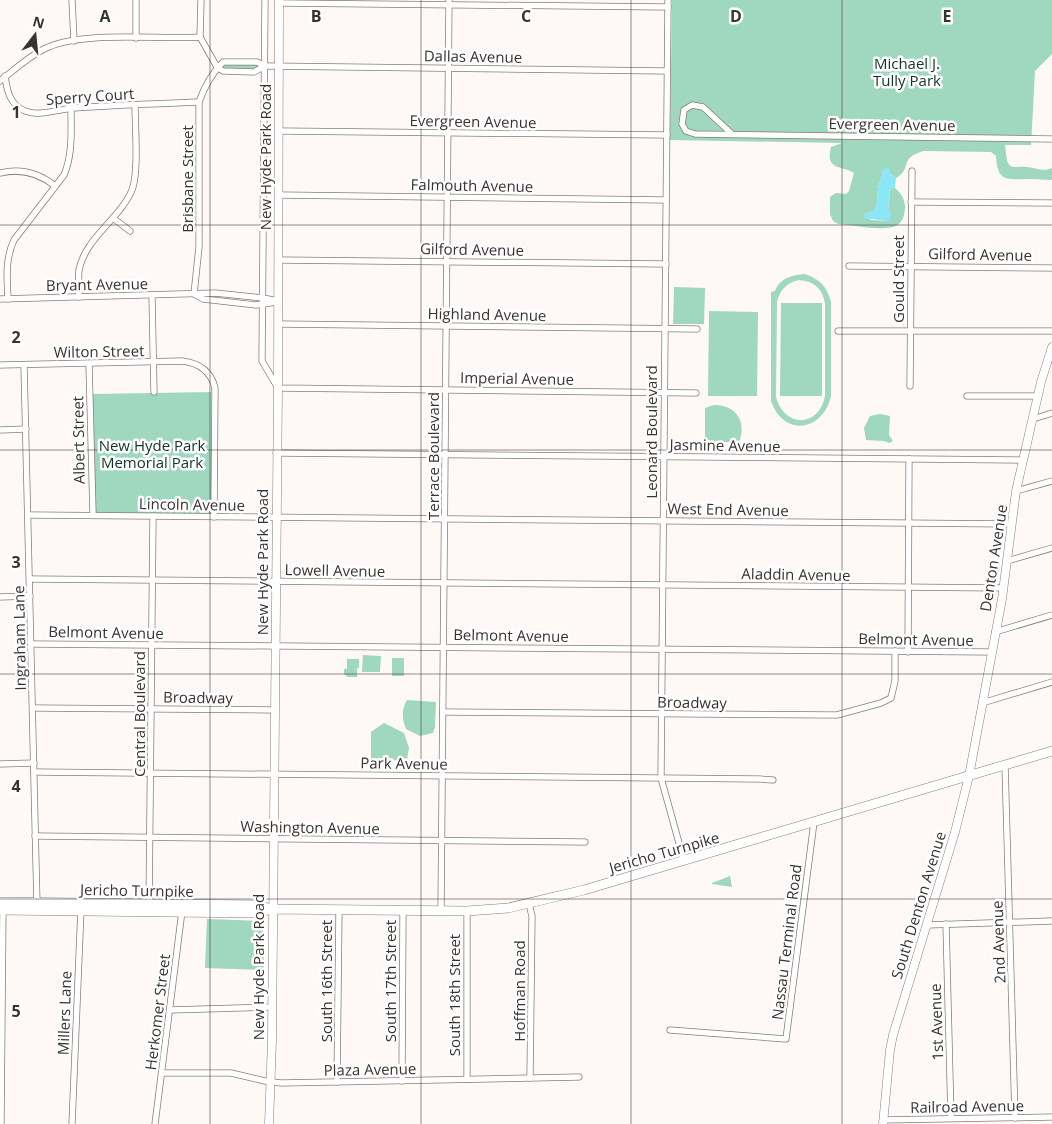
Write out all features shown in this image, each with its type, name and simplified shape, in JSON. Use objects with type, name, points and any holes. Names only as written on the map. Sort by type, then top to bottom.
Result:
[{"type":"main road","name":"New Hyde Park Road","points":[[269,1124],[272,1007],[278,388],[279,1]]},
{"type":"main road","name":"Denton Avenue","points":[[969,776],[1003,588],[1016,491],[1038,396],[1052,347]]},
{"type":"main road","name":"Jericho Turnpike","points":[[2,906],[182,908],[257,905],[272,910],[499,910],[584,890],[1052,751]]},
{"type":"main road","name":"South Denton Avenue","points":[[883,1122],[892,1041],[955,832],[969,776]]},
{"type":"street","points":[[72,0],[74,41]]},
{"type":"street","points":[[136,0],[136,38]]},
{"type":"street","points":[[201,0],[200,37],[217,68],[224,71],[254,72],[265,66]]},
{"type":"street","points":[[265,0],[262,361],[278,388]]},
{"type":"street","name":"Leonard Boulevard","points":[[668,0],[661,778],[684,861]]},
{"type":"street","points":[[279,1],[449,2],[668,7]]},
{"type":"street","name":"Terrace Boulevard","points":[[441,911],[449,2]]},
{"type":"street","points":[[3,79],[30,57],[44,48],[57,44],[74,41],[200,37]]},
{"type":"street","points":[[217,68],[223,62],[258,62],[265,66]]},
{"type":"street","name":"Dallas Avenue","points":[[265,66],[667,71]]},
{"type":"street","name":"Brisbane Street","points":[[194,294],[199,247],[200,102],[204,89],[217,68]]},
{"type":"street","name":"Sperry Court","points":[[3,79],[8,95],[14,103],[25,111],[36,113],[71,108],[200,102]]},
{"type":"street","name":"Evergreen Avenue","points":[[732,134],[703,107],[692,104],[684,110],[682,124],[690,132],[732,134],[1052,139]]},
{"type":"street","points":[[79,298],[80,270],[83,259],[88,249],[127,198],[134,183],[135,105]]},
{"type":"street","points":[[8,299],[7,262],[10,248],[14,240],[64,175],[70,159],[71,108]]},
{"type":"street","name":"Evergreen Avenue","points":[[279,131],[667,135]]},
{"type":"street","points":[[0,173],[15,171],[30,173],[48,180],[55,186]]},
{"type":"street","name":"Gould Street","points":[[910,386],[912,171]]},
{"type":"street","name":"Falmouth Avenue","points":[[278,195],[666,200]]},
{"type":"street","points":[[912,202],[1052,203]]},
{"type":"street","points":[[112,218],[130,231]]},
{"type":"street","name":"Gilford Avenue","points":[[278,260],[666,264]]},
{"type":"street","name":"Gilford Avenue","points":[[849,266],[1052,268]]},
{"type":"street","name":"Bryant Avenue","points":[[0,300],[215,293],[278,301]]},
{"type":"street","name":"Bryant Avenue","points":[[194,294],[203,299],[263,305],[278,301]]},
{"type":"street","points":[[152,296],[154,392]]},
{"type":"street","name":"Highland Avenue","points":[[278,324],[696,329]]},
{"type":"street","points":[[838,331],[1052,331]]},
{"type":"street","name":"Wilton Street","points":[[0,366],[182,361],[204,368],[215,388],[214,517]]},
{"type":"street","name":"Albert Street","points":[[89,364],[92,516]]},
{"type":"street","name":"Ingraham Lane","points":[[24,365],[37,907]]},
{"type":"street","name":"Imperial Avenue","points":[[278,388],[696,393]]},
{"type":"street","points":[[967,396],[1038,396]]},
{"type":"street","points":[[1033,419],[1052,414]]},
{"type":"street","points":[[0,430],[26,429]]},
{"type":"street","name":"Jasmine Avenue","points":[[276,453],[1023,460]]},
{"type":"street","points":[[908,652],[909,459]]},
{"type":"street","points":[[1016,491],[1052,481]]},
{"type":"street","name":"Lincoln Avenue","points":[[28,515],[445,519]]},
{"type":"street","name":"Central Boulevard","points":[[150,908],[153,516]]},
{"type":"street","name":"West End Avenue","points":[[445,519],[1012,524]]},
{"type":"street","points":[[1007,562],[1052,548]]},
{"type":"street","name":"Lowell Avenue","points":[[30,579],[610,585]]},
{"type":"street","name":"Aladdin Avenue","points":[[610,585],[1003,588]]},
{"type":"street","points":[[0,597],[30,596]]},
{"type":"street","points":[[995,632],[1052,615]]},
{"type":"street","name":"Belmont Avenue","points":[[31,644],[991,652]]},
{"type":"street","name":"Broadway","points":[[443,712],[828,715],[849,712],[881,703],[891,698],[894,681],[895,651]]},
{"type":"street","points":[[982,703],[1052,682]]},
{"type":"street","name":"Broadway","points":[[33,708],[274,710]]},
{"type":"street","points":[[0,764],[34,763]]},
{"type":"street","name":"2nd Avenue","points":[[1006,765],[1015,1118]]},
{"type":"street","name":"Park Avenue","points":[[34,772],[773,780]]},
{"type":"street","name":"Nassau Terminal Road","points":[[670,1030],[786,1039],[814,822]]},
{"type":"street","name":"Washington Avenue","points":[[35,836],[585,842]]},
{"type":"street","name":"Hoffman Road","points":[[529,904],[532,916],[530,1078]]},
{"type":"street","points":[[1,1124],[2,906]]},
{"type":"street","name":"Millers Lane","points":[[72,1124],[81,907]]},
{"type":"street","name":"Herkomer Street","points":[[155,1124],[182,908]]},
{"type":"street","name":"South 16th Street","points":[[337,1082],[339,910]]},
{"type":"street","name":"South 17th Street","points":[[402,1081],[403,911]]},
{"type":"street","name":"South 18th Street","points":[[466,1079],[468,911]]},
{"type":"street","points":[[927,925],[1052,922]]},
{"type":"street","name":"1st Avenue","points":[[946,924],[951,1118]]},
{"type":"street","points":[[170,1010],[272,1007]]},
{"type":"street","name":"Plaza Avenue","points":[[162,1073],[227,1073],[270,1082],[579,1077]]},
{"type":"street","name":"Railroad Avenue","points":[[883,1122],[951,1118],[1052,1117]]},
{"type":"green space","name":"Michael J. Tully Park","points":[[672,0],[1052,0],[1052,54],[1035,71],[1031,145],[1005,145],[1007,161],[1010,166],[1043,170],[1052,168],[1052,180],[1007,178],[999,172],[996,156],[991,152],[924,151],[911,157],[904,171],[896,178],[883,169],[875,210],[864,215],[871,220],[887,221],[890,191],[893,187],[901,195],[905,208],[904,215],[899,224],[894,227],[879,228],[838,224],[833,221],[830,214],[830,197],[836,193],[846,194],[849,191],[854,173],[835,166],[830,160],[831,147],[842,143],[670,140]]},
{"type":"green space","points":[[224,63],[257,63],[263,66],[253,70],[235,71],[219,67]]},
{"type":"green space","points":[[805,274],[819,281],[825,288],[831,302],[831,396],[827,408],[820,417],[812,423],[802,426],[793,425],[784,420],[777,413],[771,401],[771,292],[775,291],[783,280],[791,276]],"holes":[[[794,281],[804,281],[813,284],[820,290],[825,304],[825,396],[822,407],[816,414],[809,419],[801,420],[793,419],[786,414],[780,407],[776,397],[777,302],[787,285]]]},
{"type":"green space","points":[[674,287],[705,288],[704,324],[673,324]]},
{"type":"green space","points":[[781,303],[822,303],[822,396],[780,396]]},
{"type":"green space","points":[[709,311],[758,312],[757,396],[708,396]]},
{"type":"green space","name":"New Hyde Park Memorial Park","points":[[211,392],[211,514],[95,514],[92,394]]},
{"type":"green space","points":[[714,405],[729,408],[738,416],[742,428],[739,443],[711,441],[706,444],[703,441],[705,437],[705,408]]},
{"type":"green space","points":[[880,414],[890,416],[889,435],[893,441],[889,443],[866,440],[864,428],[870,416]]},
{"type":"green space","points":[[363,655],[381,656],[380,672],[362,672]]},
{"type":"green space","points":[[392,658],[404,658],[404,676],[392,676]]},
{"type":"green space","points":[[347,659],[359,659],[357,677],[348,677],[344,674],[344,669],[347,669]]},
{"type":"green space","points":[[407,700],[436,702],[433,733],[420,736],[406,729],[403,714]]},
{"type":"green space","points":[[384,723],[404,733],[409,748],[407,760],[371,761],[371,732]]},
{"type":"green space","points":[[730,876],[732,887],[712,884],[712,883]]},
{"type":"green space","points":[[207,919],[262,921],[264,970],[205,968]]},
{"type":"water","points":[[889,168],[891,175],[896,178],[895,188],[893,187],[890,191],[888,210],[891,214],[891,219],[887,221],[864,218],[864,215],[875,210],[883,169]]}]
